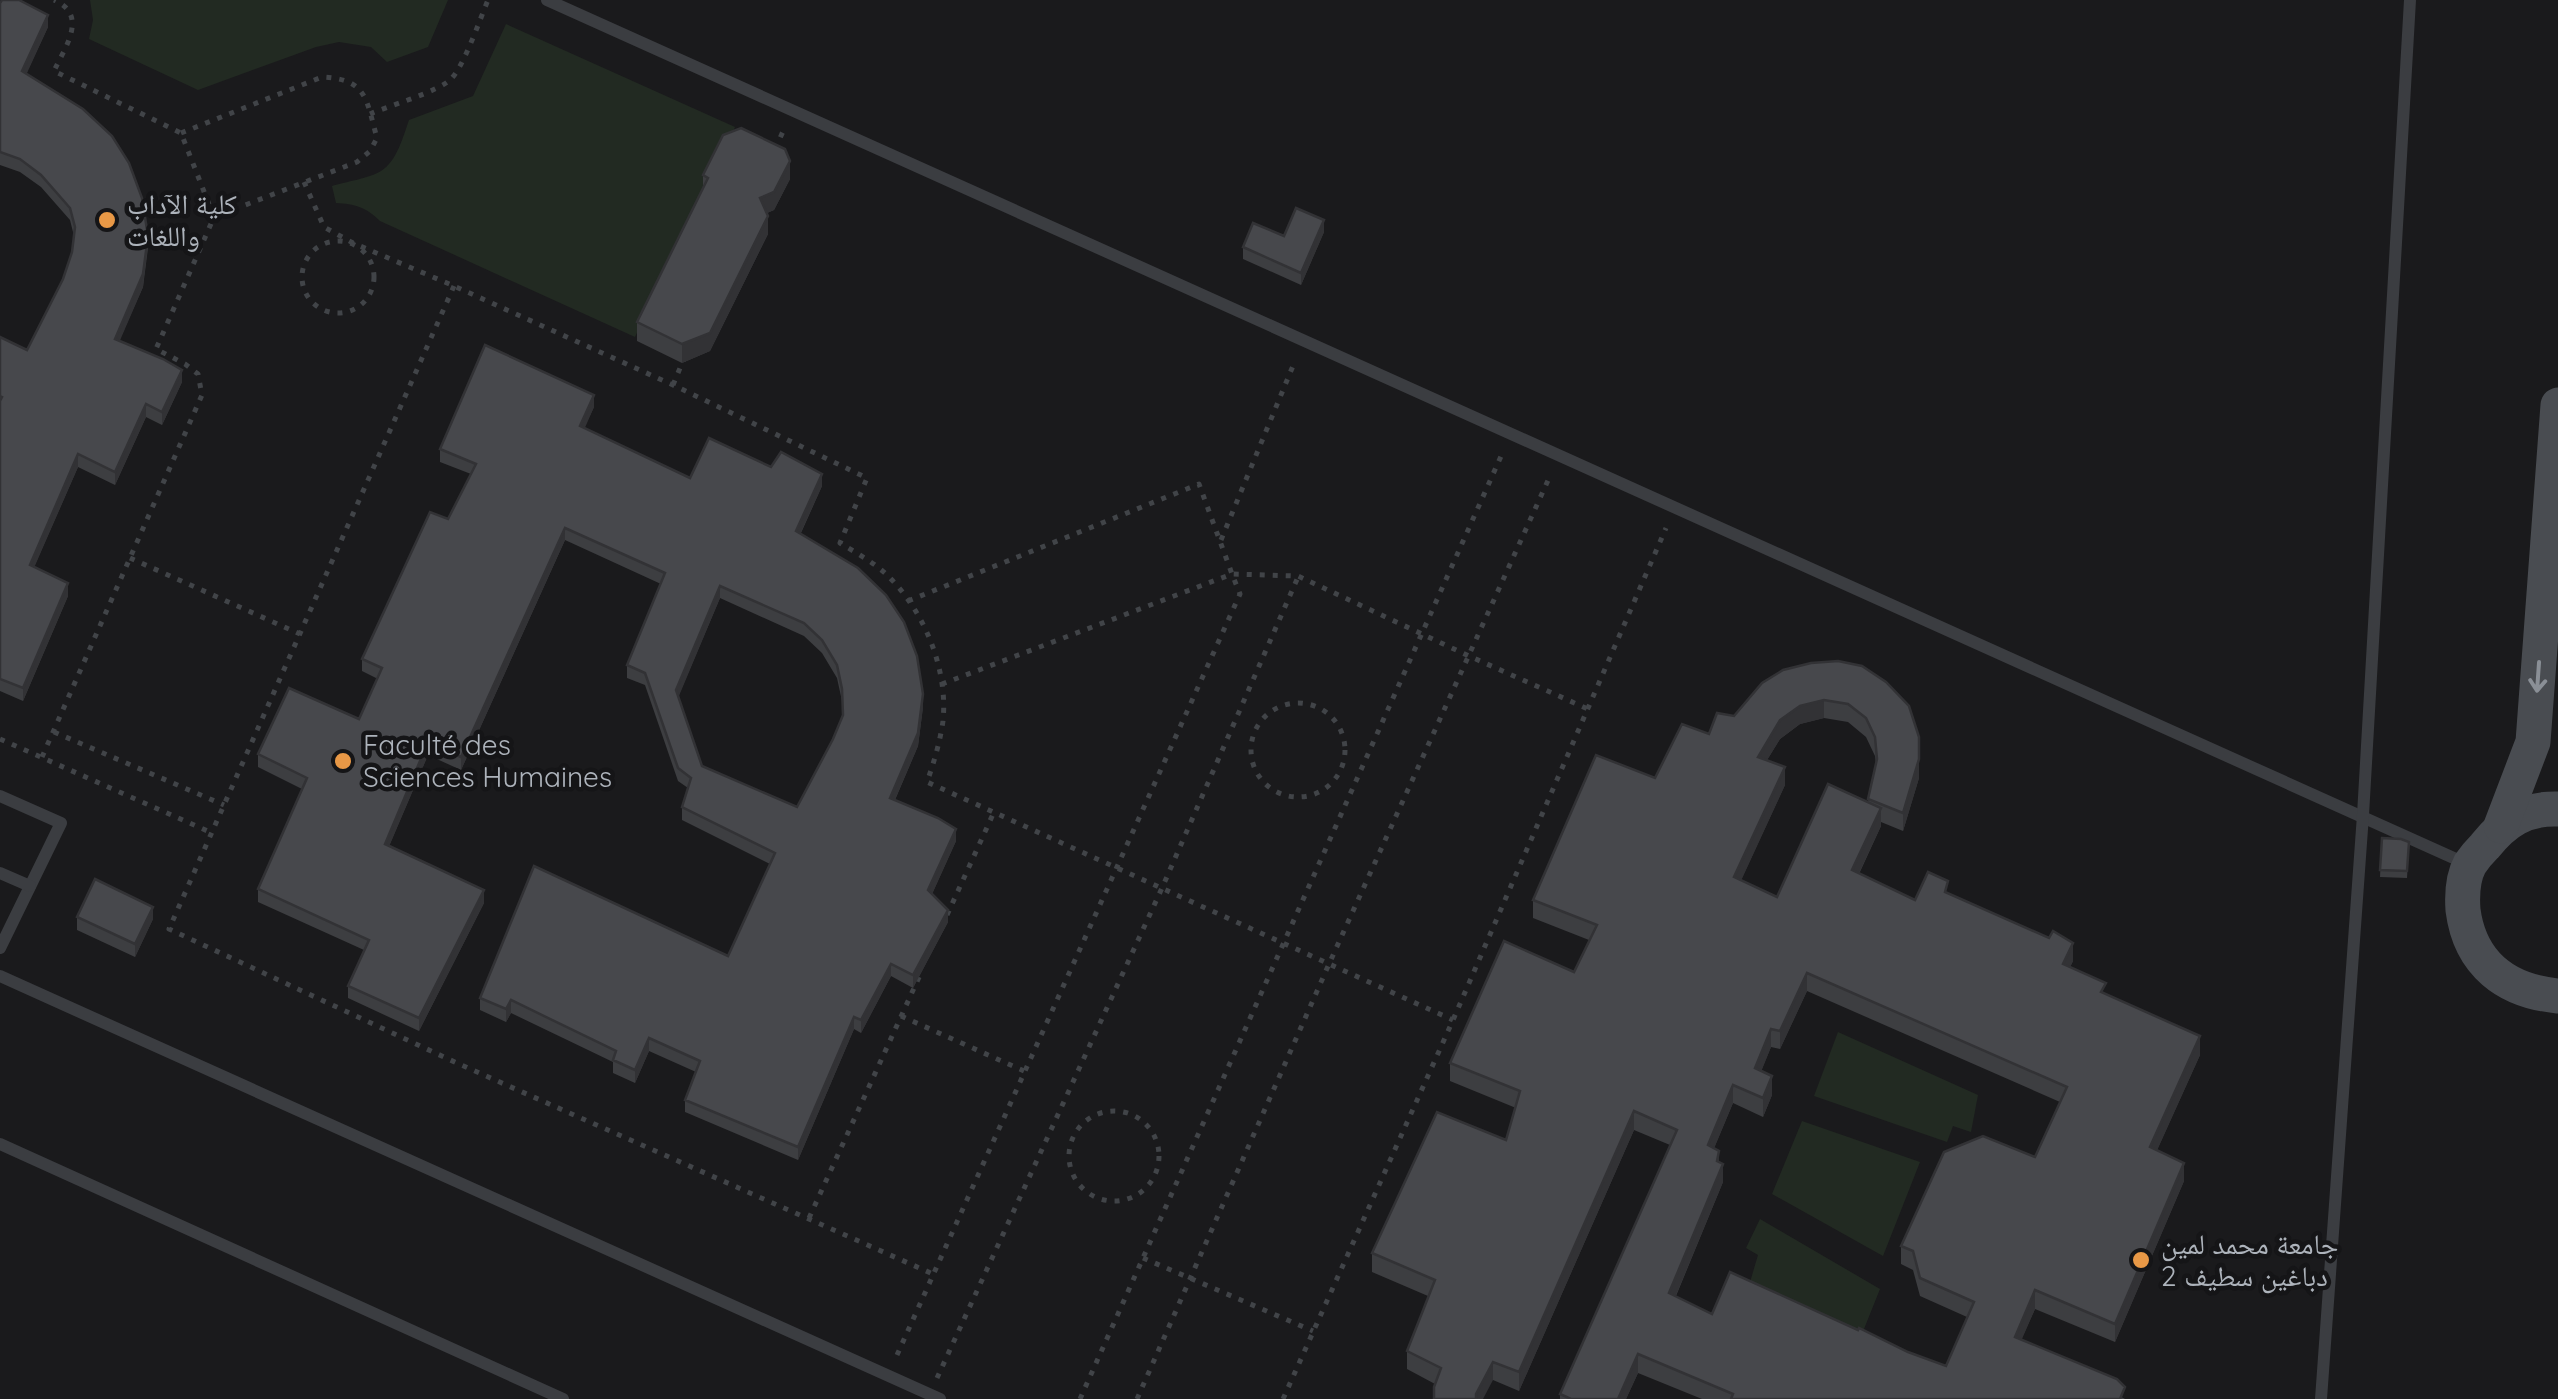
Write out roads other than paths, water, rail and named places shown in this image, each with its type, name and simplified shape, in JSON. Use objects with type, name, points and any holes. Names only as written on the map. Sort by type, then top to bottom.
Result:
[{"type":"main road","points":[[2558,405],[2533,742],[2500,826],[2470,865],[2462,896],[2466,928],[2480,957],[2502,980],[2532,993],[2558,996]]},
{"type":"main road","points":[[2500,826],[2526,813],[2558,809]]},
{"type":"lane","points":[[547,0],[2470,865]]},
{"type":"lane","points":[[2320,1399],[2362,815],[2410,0]]},
{"type":"lane","points":[[0,796],[61,823],[0,948]]},
{"type":"lane","points":[[0,873],[30,886]]},
{"type":"lane","points":[[0,976],[935,1397]]},
{"type":"lane","points":[[0,1144],[562,1399]]},
{"type":"place","name":"كلية الآداب واللغات","points":[[107,220]]},
{"type":"place","name":"Faculté des Sciences Humaines","points":[[343,761]]},
{"type":"place","name":"جامعة محمد لمين دباغين سطيف 2","points":[[2141,1260]]}]
